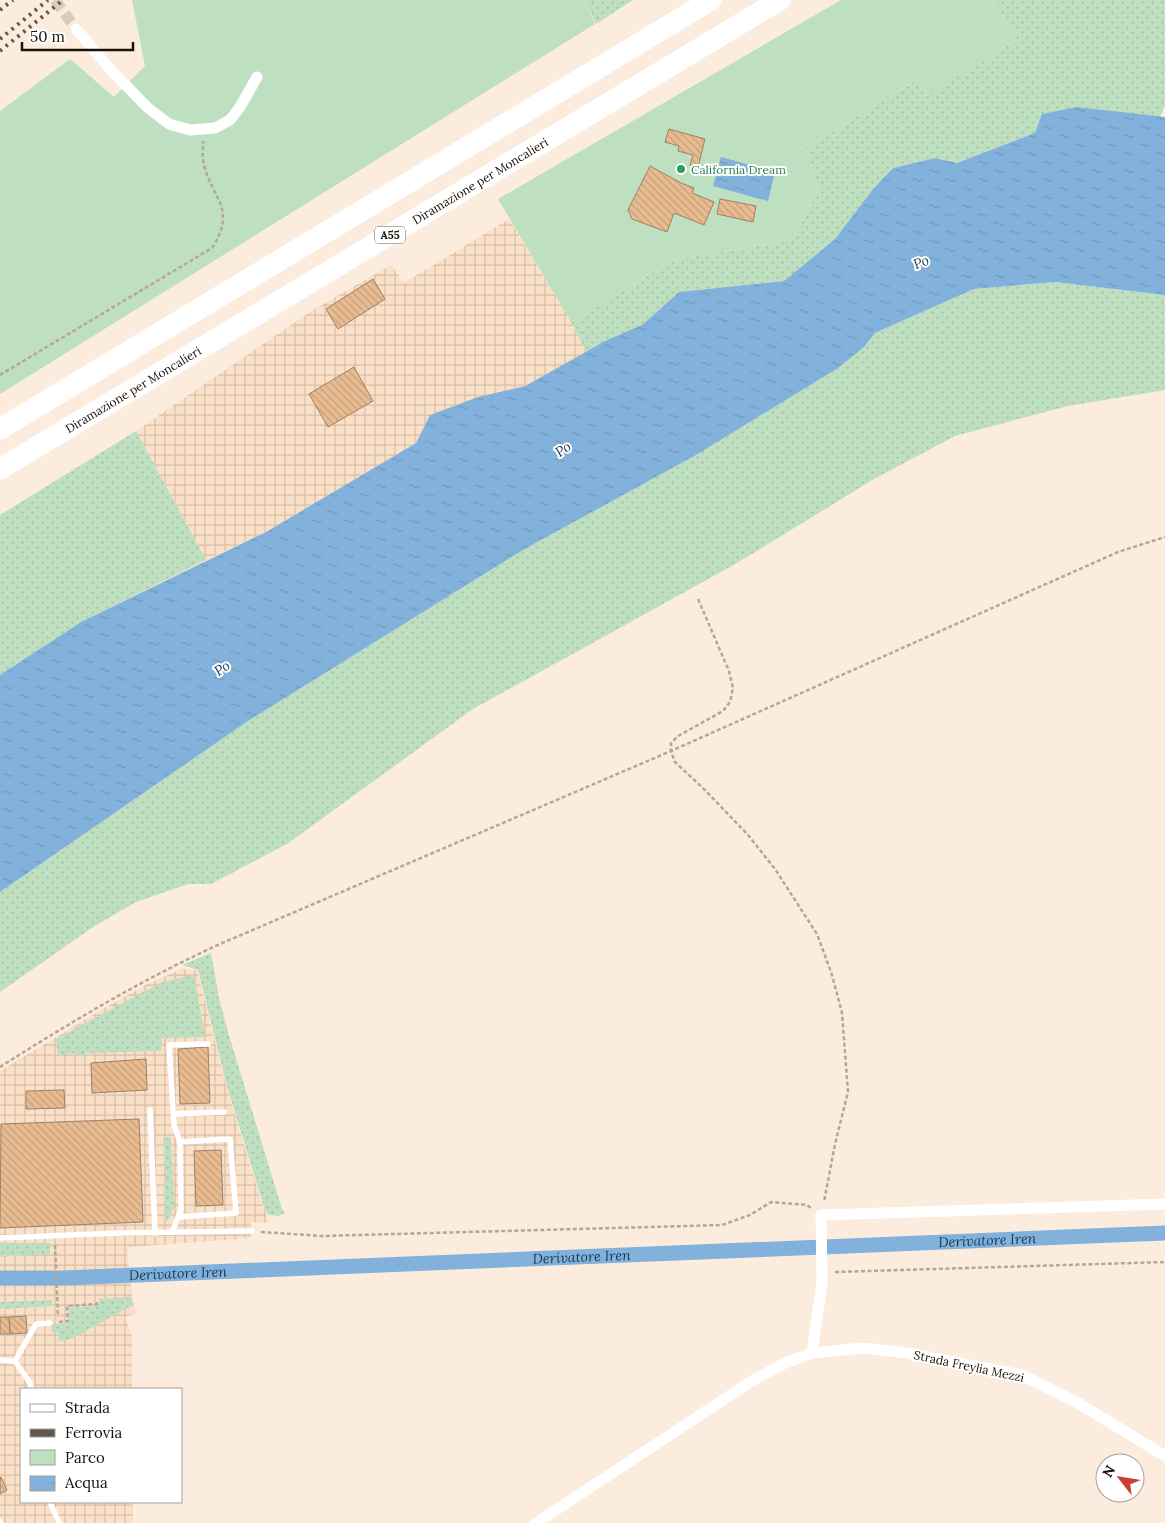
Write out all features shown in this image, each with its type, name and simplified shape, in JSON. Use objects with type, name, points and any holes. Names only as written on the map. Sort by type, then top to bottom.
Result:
[{"type":"highway","points":[[0,429],[711,0]]},
{"type":"highway","name":"Diramazione per Moncalieri","points":[[0,469],[780,0]]},
{"type":"street","points":[[76,29],[110,69],[148,108],[169,124],[190,130],[216,128],[230,120],[240,107],[257,77]]},
{"type":"street","points":[[812,1353],[822,1282],[821,1215],[1165,1204]]},
{"type":"street","name":"Strada Freylia Mezzi","points":[[536,1523],[752,1380],[785,1363],[812,1353],[863,1348],[907,1353],[1022,1374],[1078,1403],[1165,1456]]},
{"type":"lane","points":[[172,1232],[180,1210],[180,1142],[174,1125],[169,1046],[208,1044]]},
{"type":"lane","points":[[150,1110],[155,1233]]},
{"type":"lane","points":[[173,1114],[224,1112]]},
{"type":"lane","points":[[178,1217],[236,1213],[230,1139],[180,1142]]},
{"type":"lane","points":[[0,1238],[252,1231]]},
{"type":"lane","points":[[15,1361],[36,1324],[50,1322]]},
{"type":"lane","points":[[0,1360],[15,1361]]},
{"type":"lane","points":[[15,1361],[32,1388]]},
{"type":"lane","points":[[50,1503],[60,1523]]},
{"type":"path","points":[[0,375],[212,248],[220,235],[223,222],[222,205],[203,164],[202,130]]},
{"type":"path","points":[[0,1067],[83,1016],[170,967],[220,944],[671,751],[1118,552],[1165,537]]},
{"type":"path","points":[[252,1231],[322,1236],[722,1225],[750,1215],[771,1202],[807,1204],[821,1215],[835,1144],[848,1092],[842,1014],[832,975],[817,934],[775,869],[748,834],[675,762],[671,751],[671,744],[678,736],[723,710],[730,702],[733,688],[729,671],[698,600]]},
{"type":"path","points":[[55,1246],[58,1322],[68,1321],[68,1306],[97,1304],[97,1300]]},
{"type":"path","points":[[822,1282],[833,1272],[1165,1262]]},
{"type":"shaded area","points":[[509,219],[571,322],[586,352],[525,386],[478,397],[430,415],[416,443],[266,532],[206,560],[136,431],[313,310],[391,265],[404,283]]},
{"type":"shaded area","points":[[182,969],[197,970],[225,1082],[262,1204],[265,1208],[268,1223],[251,1222],[251,1238],[130,1247],[127,1254],[135,1314],[125,1317],[132,1337],[132,1388],[20,1388],[20,1503],[133,1503],[133,1523],[0,1523],[0,1071],[149,983]]},
{"type":"green space","points":[[132,0],[584,0],[595,24],[0,394],[0,111],[70,59],[114,97],[145,66]]},
{"type":"green space","points":[[584,0],[633,0],[596,24]]},
{"type":"green space","name":"California Dream","points":[[841,0],[993,0],[1017,40],[927,96],[915,81],[806,148],[819,189],[792,240],[673,260],[571,322],[498,199]]},
{"type":"green space","points":[[993,0],[1165,0],[1165,105],[1160,117],[1077,107],[1035,133],[957,163],[935,158],[893,168],[873,189],[835,239],[784,281],[679,292],[642,325],[586,352],[571,322],[673,260],[792,240],[819,189],[806,148],[915,81],[926,95],[1017,40]]},
{"type":"green space","points":[[1055,282],[1165,295],[1165,390],[1068,406],[955,436],[874,479],[737,563],[473,709],[287,844],[211,884],[188,884],[136,902],[93,927],[0,992],[0,892],[248,721],[523,550],[696,455],[864,347],[875,333],[974,289]]},
{"type":"green space","points":[[136,431],[206,560],[81,622],[0,675],[0,515]]},
{"type":"green space","points":[[211,953],[219,998],[228,1032],[282,1209],[285,1213],[279,1216],[268,1215],[263,1204],[226,1083],[198,970],[182,965]]},
{"type":"green space","points":[[194,975],[205,1037],[162,1038],[161,1051],[87,1053],[82,1057],[73,1053],[58,1055],[56,1039],[162,982]]},
{"type":"green space","points":[[171,1137],[174,1206],[170,1217],[165,1222],[164,1186],[167,1170],[165,1169],[163,1138]]},
{"type":"green space","points":[[0,1243],[50,1243],[50,1254],[0,1257]]},
{"type":"green space","points":[[131,1297],[133,1305],[69,1340],[59,1341],[58,1332],[52,1332],[51,1324],[69,1323],[69,1308],[99,1306],[99,1299]]},
{"type":"green space","points":[[52,1300],[52,1306],[0,1309],[0,1302]]},
{"type":"water","name":"Po","points":[[1077,107],[1165,117],[1165,295],[1055,282],[974,289],[875,333],[864,347],[838,368],[696,455],[523,550],[248,721],[0,892],[0,675],[81,622],[266,532],[416,443],[430,415],[478,397],[525,386],[607,340],[642,325],[679,292],[784,281],[835,239],[873,189],[893,168],[935,158],[957,163],[1035,133],[1042,114]]},
{"type":"water","points":[[721,157],[775,172],[768,201],[713,186]]},
{"type":"building","points":[[669,129],[705,139],[698,167],[690,165],[693,155],[678,151],[679,146],[665,142]]},
{"type":"building","points":[[650,166],[694,188],[692,193],[714,202],[704,225],[674,213],[667,232],[632,219],[628,210]]},
{"type":"building","points":[[720,199],[756,206],[753,222],[717,214]]},
{"type":"building","points":[[373,279],[385,299],[338,329],[326,309]]},
{"type":"building","points":[[354,367],[373,401],[328,427],[309,394]]},
{"type":"building","points":[[208,1047],[210,1103],[180,1104],[178,1049]]},
{"type":"building","points":[[146,1059],[147,1090],[92,1093],[91,1063]]},
{"type":"building","points":[[64,1090],[65,1108],[26,1109],[26,1091]]},
{"type":"building","points":[[139,1119],[143,1222],[0,1228],[1,1124]]},
{"type":"building","points":[[221,1150],[223,1205],[196,1206],[194,1151]]},
{"type":"building","points":[[26,1316],[27,1333],[10,1334],[9,1317]]},
{"type":"building","points":[[0,1317],[9,1317],[10,1334],[0,1334]]},
{"type":"building","points":[[0,1478],[7,1490],[0,1494]]},
{"type":"waterway","name":"Derivatore Iren","points":[[0,1278],[63,1278],[1165,1233]]},
{"type":"tunnel","points":[[55,0],[76,29]]},
{"type":"railway","points":[[0,10],[13,0]]},
{"type":"railway","points":[[0,39],[48,0]]},
{"type":"railway","points":[[0,51],[63,0]]},
{"type":"place","name":"California Dream","points":[[681,169]]}]
